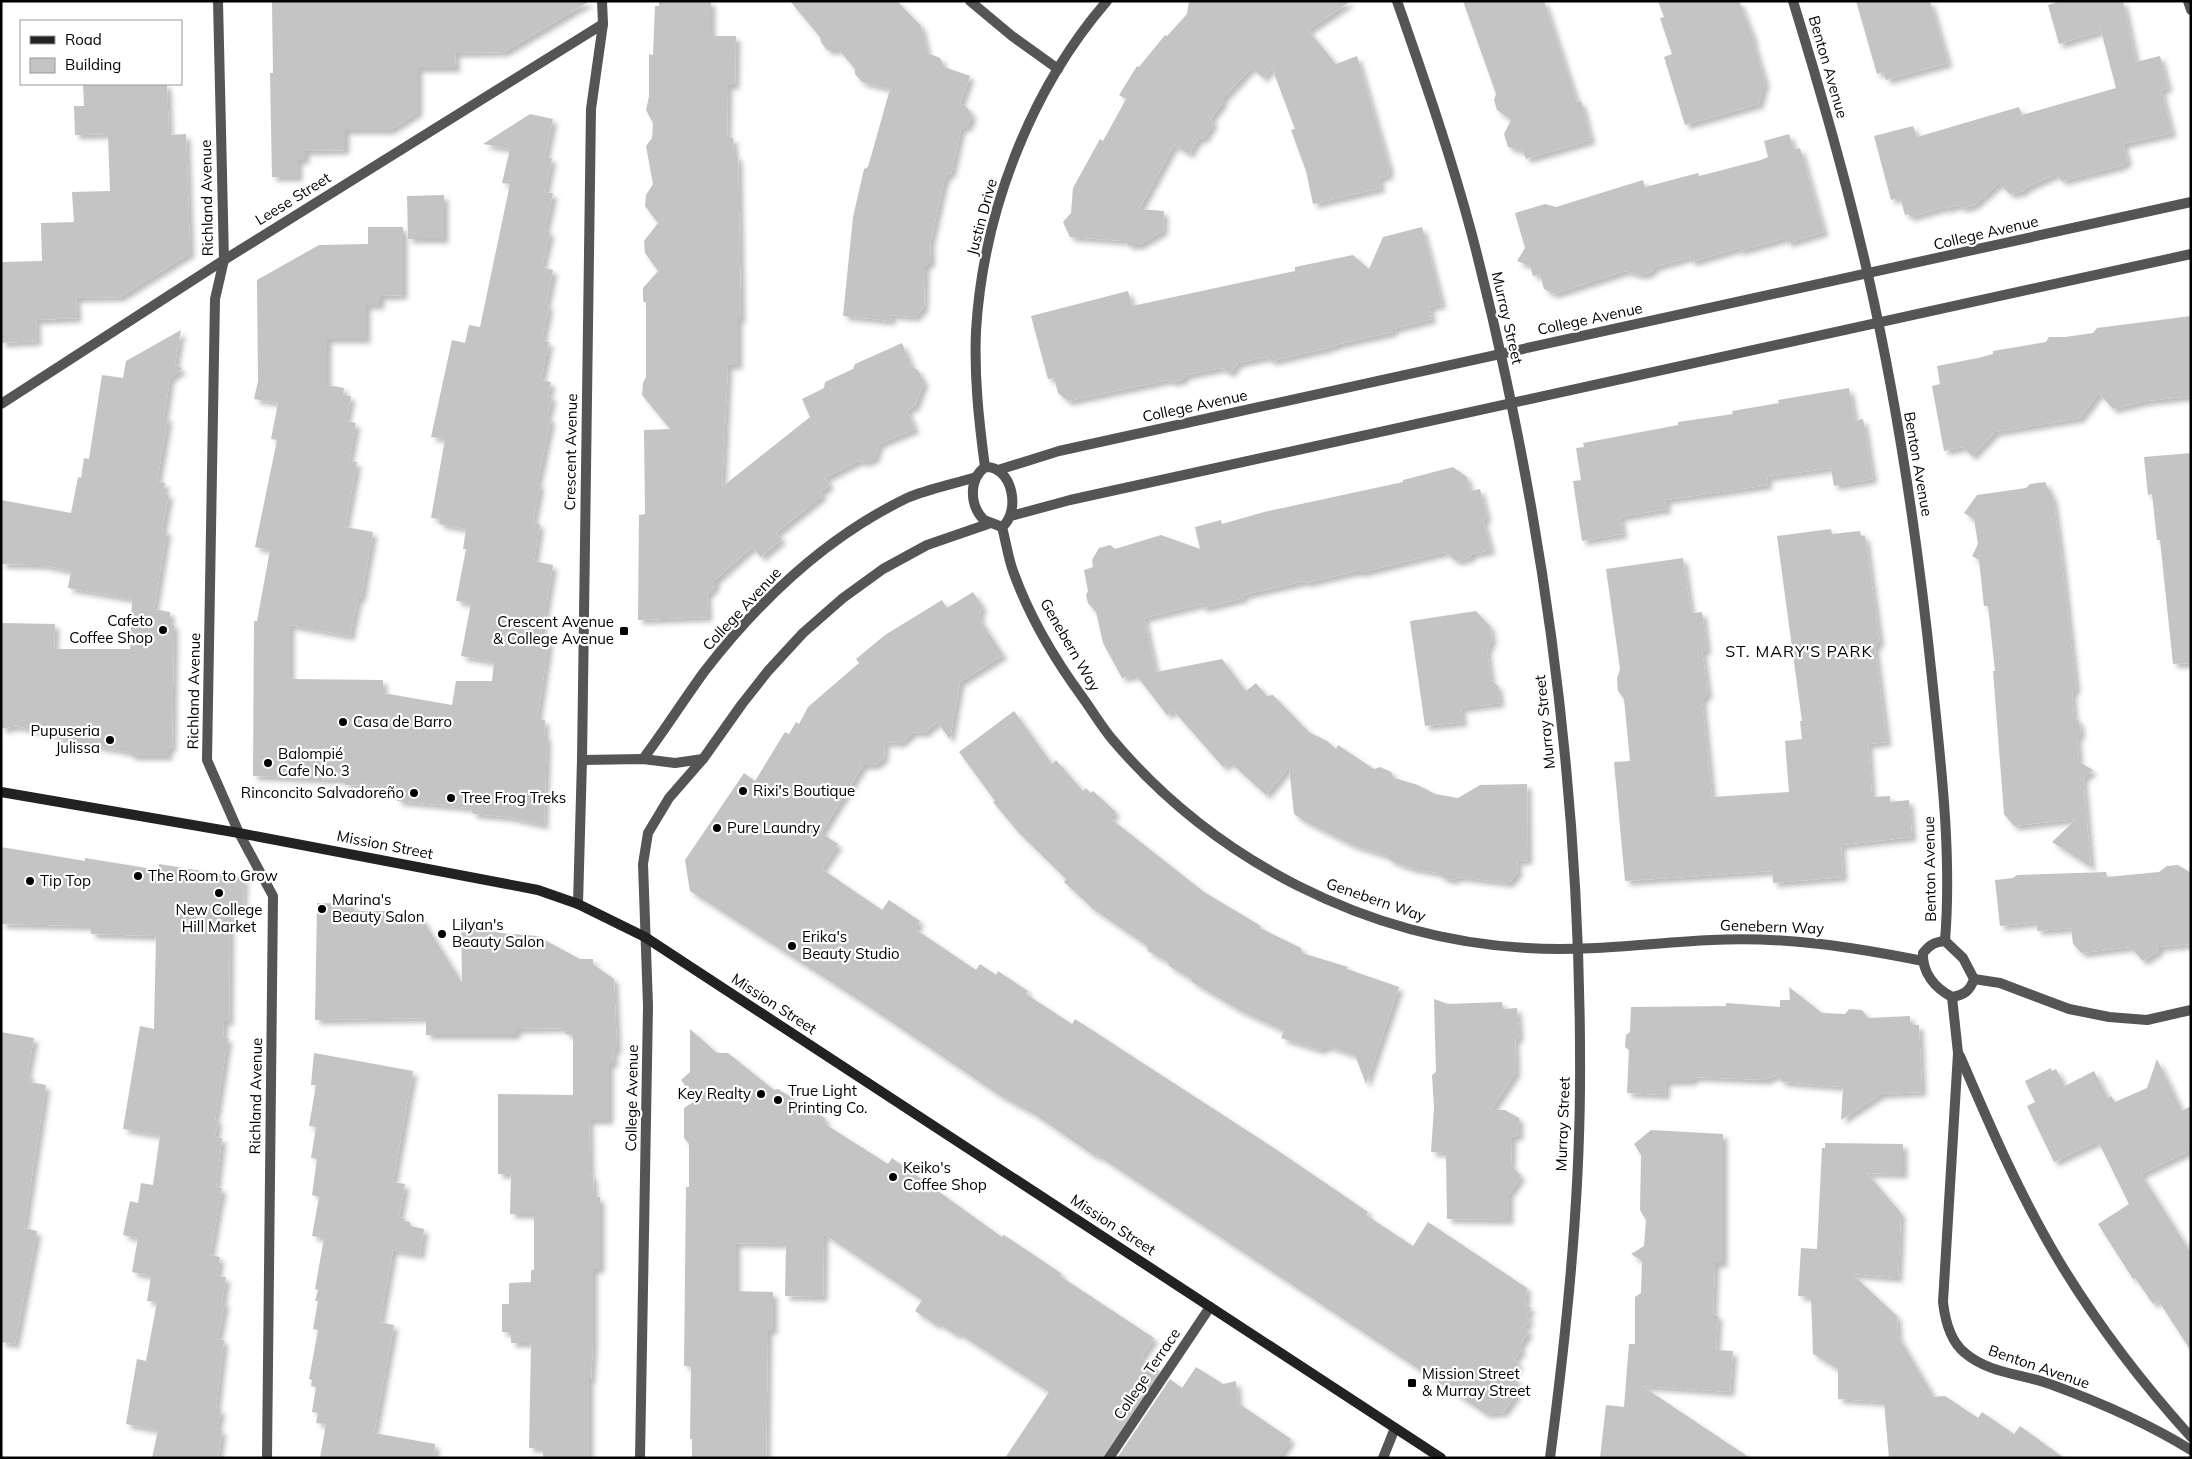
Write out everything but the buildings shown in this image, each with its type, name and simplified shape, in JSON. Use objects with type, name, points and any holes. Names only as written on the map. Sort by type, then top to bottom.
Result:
[{"type":"main road","name":"Mission Street","points":[[1,792],[239,833],[538,890],[578,904],[645,937],[1441,1458]]},
{"type":"street","name":"Richland Avenue","points":[[218,1],[224,260],[215,299],[208,760],[239,833],[273,896],[267,1458]]},
{"type":"street","name":"Crescent Avenue","points":[[578,904],[582,760],[591,109],[602,24],[602,1]]},
{"type":"street","points":[[970,1],[1012,36],[1058,69]]},
{"type":"street","name":"Justin Drive","points":[[985,467],[976,398],[976,331],[986,261],[1003,192],[1028,126],[1058,69],[1092,19],[1107,1]]},
{"type":"street","name":"Murray Street","points":[[1397,1],[1431,98],[1471,232],[1501,354],[1536,536],[1554,668],[1568,810],[1578,949],[1580,1089],[1575,1218],[1564,1345],[1550,1458]]},
{"type":"street","name":"Benton Avenue","points":[[1793,1],[1828,122],[1868,274],[1914,530],[1927,630],[1945,823],[1948,896],[1945,941]]},
{"type":"street","points":[[2188,1],[2191,10]]},
{"type":"street","name":"Leese Street","points":[[1,404],[224,260],[602,24]]},
{"type":"street","name":"College Avenue","points":[[998,470],[1059,451],[2191,202]]},
{"type":"street","points":[[1011,516],[1070,500],[2191,254]]},
{"type":"street","points":[[985,467],[998,470],[1006,479],[1011,491],[1013,504],[1011,516],[1002,527],[988,524],[980,516],[974,502],[973,488],[976,477],[985,467]]},
{"type":"street","name":"College Avenue","points":[[643,759],[704,673],[734,635],[769,598],[811,560],[857,527],[908,498],[976,477]]},
{"type":"street","name":"College Avenue","points":[[640,1458],[648,1006],[643,864],[648,833],[669,798],[704,759],[742,704],[768,671],[803,633],[843,598],[883,569],[927,545],[988,524]]},
{"type":"street","name":"Genebern Way","points":[[1002,527],[1013,570],[1037,624],[1069,679],[1112,739],[1164,793],[1217,837],[1273,874],[1343,907],[1407,929],[1468,942],[1526,948],[1578,949],[1713,940],[1762,940],[1815,942],[1923,961]]},
{"type":"street","points":[[582,760],[643,759],[675,764],[704,759]]},
{"type":"street","points":[[1945,941],[1963,958],[1974,979],[1966,993],[1952,997],[1933,983],[1923,961],[1923,953],[1929,946],[1945,941]]},
{"type":"street","points":[[1974,979],[2000,983],[2069,1009],[2109,1017],[2147,1020],[2191,1010]]},
{"type":"street","name":"Benton Avenue","points":[[1952,997],[1958,1053],[1943,1302],[1944,1316],[1954,1341],[1976,1361],[2047,1383],[2109,1407],[2165,1434],[2191,1450]]},
{"type":"street","name":"Benton Avenue","points":[[1958,1053],[2019,1187],[2059,1261],[2105,1330],[2157,1400],[2191,1437]]},
{"type":"street","name":"College Terrace","points":[[1109,1458],[1210,1307]]},
{"type":"street","points":[[1383,1458],[1395,1428]]},
{"type":"place","name":"Cafeto Coffee Shop","points":[[163,630]]},
{"type":"place","name":"Crescent Avenue & College Avenue","points":[[624,631]]},
{"type":"place","name":"Casa de Barro","points":[[343,722]]},
{"type":"place","name":"Pupuseria Julissa","points":[[110,740]]},
{"type":"place","name":"Balompié Cafe No. 3","points":[[268,763]]},
{"type":"place","name":"Rixi's Boutique","points":[[743,791]]},
{"type":"place","name":"Rinconcito Salvadoreño","points":[[414,793]]},
{"type":"place","name":"Tree Frog Treks","points":[[451,798]]},
{"type":"place","name":"Pure Laundry","points":[[717,828]]},
{"type":"place","name":"The Room to Grow","points":[[138,876]]},
{"type":"place","name":"Tip Top","points":[[30,881]]},
{"type":"place","name":"New College Hill Market","points":[[219,893]]},
{"type":"place","name":"Marina's Beauty Salon","points":[[322,909]]},
{"type":"place","name":"Lilyan's Beauty Salon","points":[[442,934]]},
{"type":"place","name":"Erika's Beauty Studio","points":[[792,946]]},
{"type":"place","name":"Key Realty","points":[[761,1094]]},
{"type":"place","name":"True Light Printing Co.","points":[[778,1100]]},
{"type":"place","name":"Keiko's Coffee Shop","points":[[893,1177]]},
{"type":"place","name":"Mission Street & Murray Street","points":[[1412,1383]]},
{"type":"district","name":"ST. MARY'S PARK","points":[[1799,651]]}]
